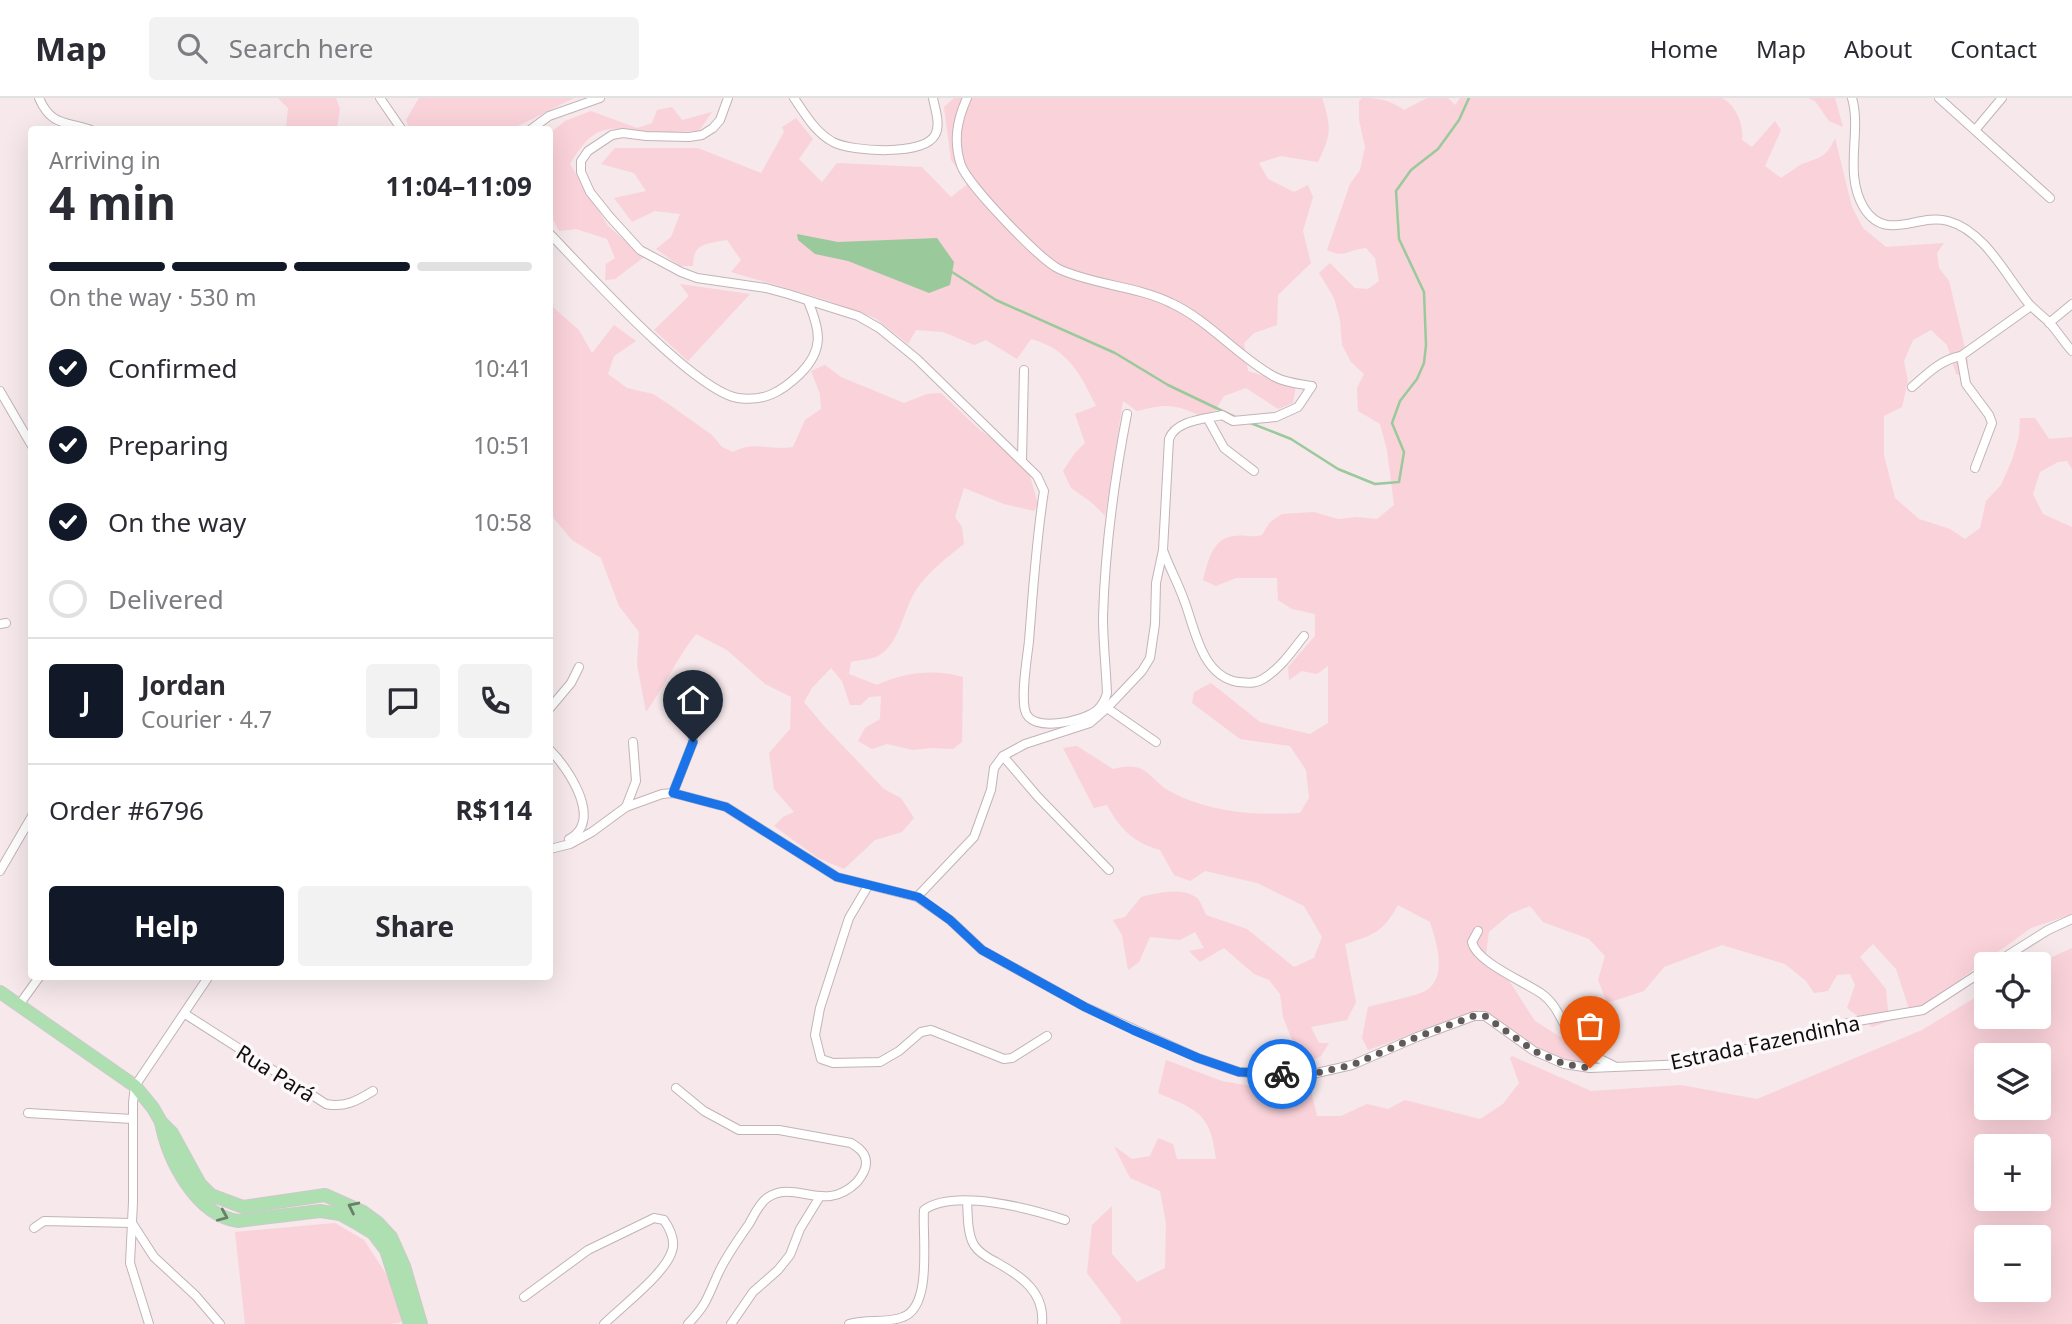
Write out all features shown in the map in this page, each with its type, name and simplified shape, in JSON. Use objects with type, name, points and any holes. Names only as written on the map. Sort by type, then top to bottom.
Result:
[{"type":"main road","points":[[0,992],[135,1086],[172,1133],[200,1184],[211,1195],[243,1207],[325,1195],[363,1212],[378,1223],[391,1237],[400,1256],[421,1324]]},
{"type":"main road","points":[[161,1122],[164,1138],[195,1197],[209,1210],[228,1220],[320,1211],[340,1214],[373,1233],[386,1250],[410,1324]]},
{"type":"street","points":[[39,98],[52,119],[77,126]]},
{"type":"street","points":[[380,98],[399,126]]},
{"type":"street","points":[[536,126],[550,116],[600,98]]},
{"type":"street","points":[[728,98],[720,120],[702,135],[646,136],[624,133],[612,135],[588,151],[581,161],[582,172],[590,192],[640,250],[654,259],[697,278],[766,288],[831,306],[858,316],[879,328],[917,359],[1037,476],[1044,491],[1026,673],[1025,710],[1035,724],[1089,715],[1105,701],[1107,693],[1103,619],[1108,540],[1115,475],[1127,414]]},
{"type":"street","points":[[793,98],[817,130],[832,141],[847,148],[869,151],[922,146],[931,142],[938,129],[933,98]]},
{"type":"street","points":[[918,897],[974,837],[991,790],[995,768],[1003,755],[1025,744],[1090,723],[1142,671],[1150,658],[1155,624],[1156,583],[1163,550],[1171,432],[1180,426],[1222,415],[1233,421],[1276,417],[1292,411],[1312,386],[1277,378],[1248,360],[1174,304],[1155,296],[1059,269],[1034,251],[961,167],[956,141],[958,118],[967,98]]},
{"type":"street","points":[[1852,98],[1853,161],[1859,198],[1872,218],[1880,224],[1893,226],[1922,221],[1947,221],[1978,238],[2031,306],[2072,351]]},
{"type":"street","points":[[1939,98],[2050,198]]},
{"type":"street","points":[[1976,129],[2002,98]]},
{"type":"street","points":[[553,237],[622,308],[684,366],[723,393],[736,398],[758,400],[778,393],[801,373],[811,359],[819,338],[818,326],[808,301]]},
{"type":"street","points":[[2049,323],[2072,304]]},
{"type":"street","points":[[1912,387],[1940,364],[1949,358],[1961,356],[2031,306]]},
{"type":"street","points":[[1961,356],[1966,384],[1992,423],[1975,468]]},
{"type":"street","points":[[1022,459],[1024,370]]},
{"type":"street","points":[[0,391],[28,439]]},
{"type":"street","points":[[1208,419],[1224,448],[1254,471]]},
{"type":"street","points":[[1163,550],[1197,640],[1205,656],[1220,675],[1231,681],[1250,684],[1262,680],[1278,668],[1304,636]]},
{"type":"street","points":[[553,704],[571,683],[579,667]]},
{"type":"street","points":[[553,847],[570,844],[592,832],[626,807],[662,794],[673,793],[693,742],[692,704]]},
{"type":"street","points":[[1107,708],[1156,742]]},
{"type":"street","points":[[626,807],[636,780],[634,742]]},
{"type":"street","points":[[553,753],[578,790],[584,808],[584,825],[572,838],[553,846]]},
{"type":"street","points":[[1003,755],[1038,797],[1109,870]]},
{"type":"street","name":"Estrada Fazendinha","points":[[673,793],[726,807],[837,877],[918,897],[950,920],[982,950],[1062,994],[1133,1030],[1239,1072],[1307,1075],[1352,1065],[1474,1016],[1485,1016],[1534,1051],[1564,1064],[1590,1068],[1687,1064],[1852,1022],[1923,1010],[1974,977]]},
{"type":"street","points":[[0,871],[28,823]]},
{"type":"street","points":[[869,886],[849,918],[820,1008],[815,1035],[821,1059],[833,1063],[880,1062],[899,1051],[921,1032],[931,1030],[1004,1059],[1012,1058],[1047,1036]]},
{"type":"street","points":[[2013,952],[2048,930],[2072,919]]},
{"type":"street","points":[[1478,931],[1472,942],[1478,954],[1542,994],[1555,1007],[1574,1041],[1583,1051],[1614,1066]]},
{"type":"street","points":[[19,1005],[37,980]]},
{"type":"street","points":[[149,1324],[130,1263],[135,1086],[206,980]]},
{"type":"street","name":"Rua Pará","points":[[185,1014],[326,1104],[339,1107],[373,1091]]},
{"type":"street","points":[[676,1088],[704,1111],[739,1129],[779,1130],[851,1143],[861,1150],[867,1167],[850,1189],[819,1198],[795,1191],[766,1198],[718,1274],[709,1299],[688,1324]]},
{"type":"street","points":[[28,1113],[132,1119]]},
{"type":"street","points":[[731,1324],[753,1292],[778,1270],[790,1255],[800,1229],[819,1198]]},
{"type":"street","points":[[967,1201],[971,1236],[975,1246],[985,1256],[1025,1280],[1036,1292],[1043,1314],[1042,1324]]},
{"type":"street","points":[[849,1324],[862,1320],[893,1320],[906,1317],[919,1303],[923,1283],[924,1210],[941,1203],[995,1202],[1032,1209],[1065,1220]]},
{"type":"street","points":[[524,1297],[588,1250],[654,1219],[664,1220],[674,1242],[664,1267],[604,1324]]},
{"type":"street","points":[[34,1228],[36,1224],[44,1221],[132,1223]]},
{"type":"street","points":[[132,1223],[154,1256],[196,1296],[220,1324]]},
{"type":"shaded area","points":[[278,98],[336,98],[340,109],[337,126],[286,126],[288,108]]},
{"type":"shaded area","points":[[419,98],[574,98],[518,126],[409,126],[406,120]]},
{"type":"shaded area","points":[[954,98],[1322,98],[1329,131],[1318,162],[1281,156],[1259,163],[1268,179],[1294,192],[1308,185],[1313,197],[1303,231],[1311,263],[1278,295],[1277,325],[1254,333],[1244,343],[1248,371],[1296,386],[1293,403],[1278,409],[1246,388],[1224,396],[1210,420],[1174,406],[1137,411],[1123,401],[1105,516],[1071,488],[1063,471],[1085,443],[1075,414],[1096,406],[1078,373],[1055,349],[1031,339],[1017,359],[986,340],[974,345],[943,332],[916,330],[908,344],[875,318],[823,299],[731,272],[741,260],[727,240],[698,248],[693,266],[680,266],[656,249],[671,237],[680,214],[655,211],[632,222],[614,198],[646,191],[634,173],[601,164],[615,148],[698,148],[761,173],[784,132],[782,127],[796,118],[813,139],[799,159],[822,182],[837,163],[922,167],[951,197],[969,183],[951,160],[944,107]]},
{"type":"shaded area","points":[[1362,98],[1384,100],[1404,110],[1427,98],[1448,98],[1455,105],[1460,98],[1722,98],[1738,116],[1742,140],[1752,147],[1775,121],[1781,130],[1765,166],[1781,178],[1800,165],[1825,154],[1835,138],[1852,207],[1863,228],[1886,247],[1944,243],[1937,253],[1939,268],[1949,281],[1968,362],[1965,376],[1956,374],[1947,345],[1931,330],[1913,340],[1904,361],[1908,381],[1902,407],[1884,416],[1884,455],[1895,498],[1919,519],[1950,529],[1965,539],[1980,528],[1986,501],[2001,485],[2019,436],[2020,418],[2035,418],[2049,439],[2072,437],[2072,469],[2067,461],[2058,462],[2040,472],[2033,494],[2043,514],[2072,527],[2072,914],[2031,928],[1998,952],[1974,952],[1974,969],[1911,1015],[1896,969],[1873,944],[1860,957],[1886,989],[1889,1021],[1872,1027],[1847,1008],[1855,985],[1850,974],[1837,975],[1828,991],[1814,993],[1806,981],[1785,964],[1722,945],[1664,967],[1644,991],[1607,1003],[1598,980],[1605,956],[1589,939],[1543,922],[1530,906],[1510,914],[1489,932],[1485,961],[1506,976],[1535,1021],[1567,1041],[1586,1059],[1576,1066],[1528,1042],[1479,1010],[1368,1050],[1362,1038],[1368,1007],[1427,990],[1433,984],[1439,967],[1430,922],[1398,905],[1377,931],[1345,944],[1356,1002],[1347,1020],[1311,1027],[1319,1043],[1329,1043],[1321,1056],[1302,1065],[1283,1017],[1280,994],[1269,980],[1254,974],[1224,948],[1200,962],[1189,951],[1204,948],[1195,932],[1180,940],[1150,937],[1139,962],[1128,970],[1122,935],[1113,920],[1125,917],[1141,897],[1162,892],[1192,895],[1198,899],[1206,915],[1247,929],[1294,967],[1314,958],[1322,937],[1304,906],[1257,883],[1205,871],[1190,881],[1174,875],[1160,850],[1128,834],[1107,805],[1094,808],[1063,748],[1077,746],[1113,769],[1141,769],[1173,793],[1215,808],[1252,813],[1300,813],[1309,798],[1306,770],[1290,746],[1240,739],[1192,703],[1194,692],[1211,683],[1260,722],[1310,734],[1328,723],[1328,666],[1317,674],[1302,671],[1289,680],[1288,667],[1315,636],[1315,614],[1292,609],[1278,600],[1277,578],[1236,578],[1216,586],[1203,580],[1207,566],[1212,552],[1221,541],[1234,536],[1262,535],[1270,522],[1282,514],[1314,512],[1338,519],[1377,519],[1394,505],[1387,450],[1380,424],[1358,411],[1357,388],[1364,374],[1351,362],[1342,345],[1340,320],[1334,298],[1319,273],[1330,263],[1355,288],[1368,289],[1379,281],[1375,258],[1366,248],[1343,254],[1327,250],[1350,184],[1360,170],[1365,147],[1359,120],[1359,101]]},
{"type":"shaded area","points":[[1808,98],[1835,98],[1843,127],[1829,121],[1815,101]]},
{"type":"shaded area","points":[[672,107],[682,120],[712,112],[699,131],[604,130],[588,140],[570,164],[608,226],[644,257],[615,279],[605,280],[606,264],[615,258],[607,239],[576,229],[559,231],[553,220],[553,131],[565,121],[591,111],[637,128],[652,123],[657,110]]},
{"type":"shaded area","points":[[797,234],[838,242],[937,238],[954,262],[950,285],[929,293],[848,261],[815,254],[798,240]]},
{"type":"shaded area","points":[[680,284],[750,294],[688,361],[654,330],[689,296]]},
{"type":"shaded area","points":[[553,306],[579,330],[592,353],[614,325],[636,341],[614,356],[608,374],[627,388],[653,394],[712,435],[722,447],[733,452],[755,446],[793,447],[805,420],[821,409],[820,394],[811,371],[825,365],[841,377],[904,403],[927,394],[941,393],[980,430],[1013,454],[1030,476],[1038,504],[1034,511],[1004,504],[964,488],[955,517],[962,527],[964,544],[921,583],[896,635],[885,651],[875,657],[851,662],[849,674],[877,685],[920,673],[963,677],[962,742],[953,749],[913,750],[887,744],[872,749],[858,741],[865,728],[880,719],[881,696],[869,697],[861,705],[850,705],[842,681],[831,668],[812,688],[804,702],[884,789],[901,798],[914,818],[902,832],[875,840],[844,869],[818,858],[774,826],[783,817],[794,812],[774,789],[769,753],[790,729],[791,697],[765,684],[727,650],[696,634],[646,712],[637,664],[639,632],[619,606],[601,558],[572,540],[553,518]]},
{"type":"shaded area","points":[[2072,948],[2072,1324],[1120,1324],[1121,1318],[1087,1273],[1092,1225],[1112,1206],[1112,1254],[1137,1282],[1165,1268],[1166,1223],[1160,1191],[1130,1178],[1114,1146],[1132,1159],[1150,1156],[1158,1138],[1173,1144],[1177,1159],[1216,1159],[1210,1132],[1200,1115],[1158,1093],[1166,1060],[1222,1081],[1311,1091],[1317,1116],[1341,1116],[1367,1104],[1388,1109],[1405,1100],[1480,1119],[1503,1104],[1519,1083],[1510,1058],[1512,1056],[1591,1091],[1681,1085],[1757,1099],[1922,1030],[1974,998],[1974,1029],[2051,1029],[2051,958]]},
{"type":"shaded area","points":[[335,1223],[364,1240],[390,1280],[402,1322],[245,1324],[235,1232]]},
{"type":"waterway","points":[[1248,422],[1291,439],[1338,469],[1375,484],[1399,482],[1404,452],[1392,423],[1400,401],[1417,379],[1424,363],[1426,345],[1424,292],[1399,239],[1396,191],[1411,170],[1438,149],[1459,120],[1469,98]]},
{"type":"waterway","points":[[952,272],[996,300],[1115,353],[1168,385],[1235,417]]},
{"type":"way so far","points":[[1282,1074],[1307,1075],[1352,1065],[1474,1016],[1485,1016],[1534,1051],[1564,1064],[1590,1068]]},
{"type":"route","points":[[693,742],[673,793],[726,807],[809,862],[837,877],[918,897],[950,920],[982,950],[1085,1007],[1133,1030],[1239,1072],[1282,1074]]}]
